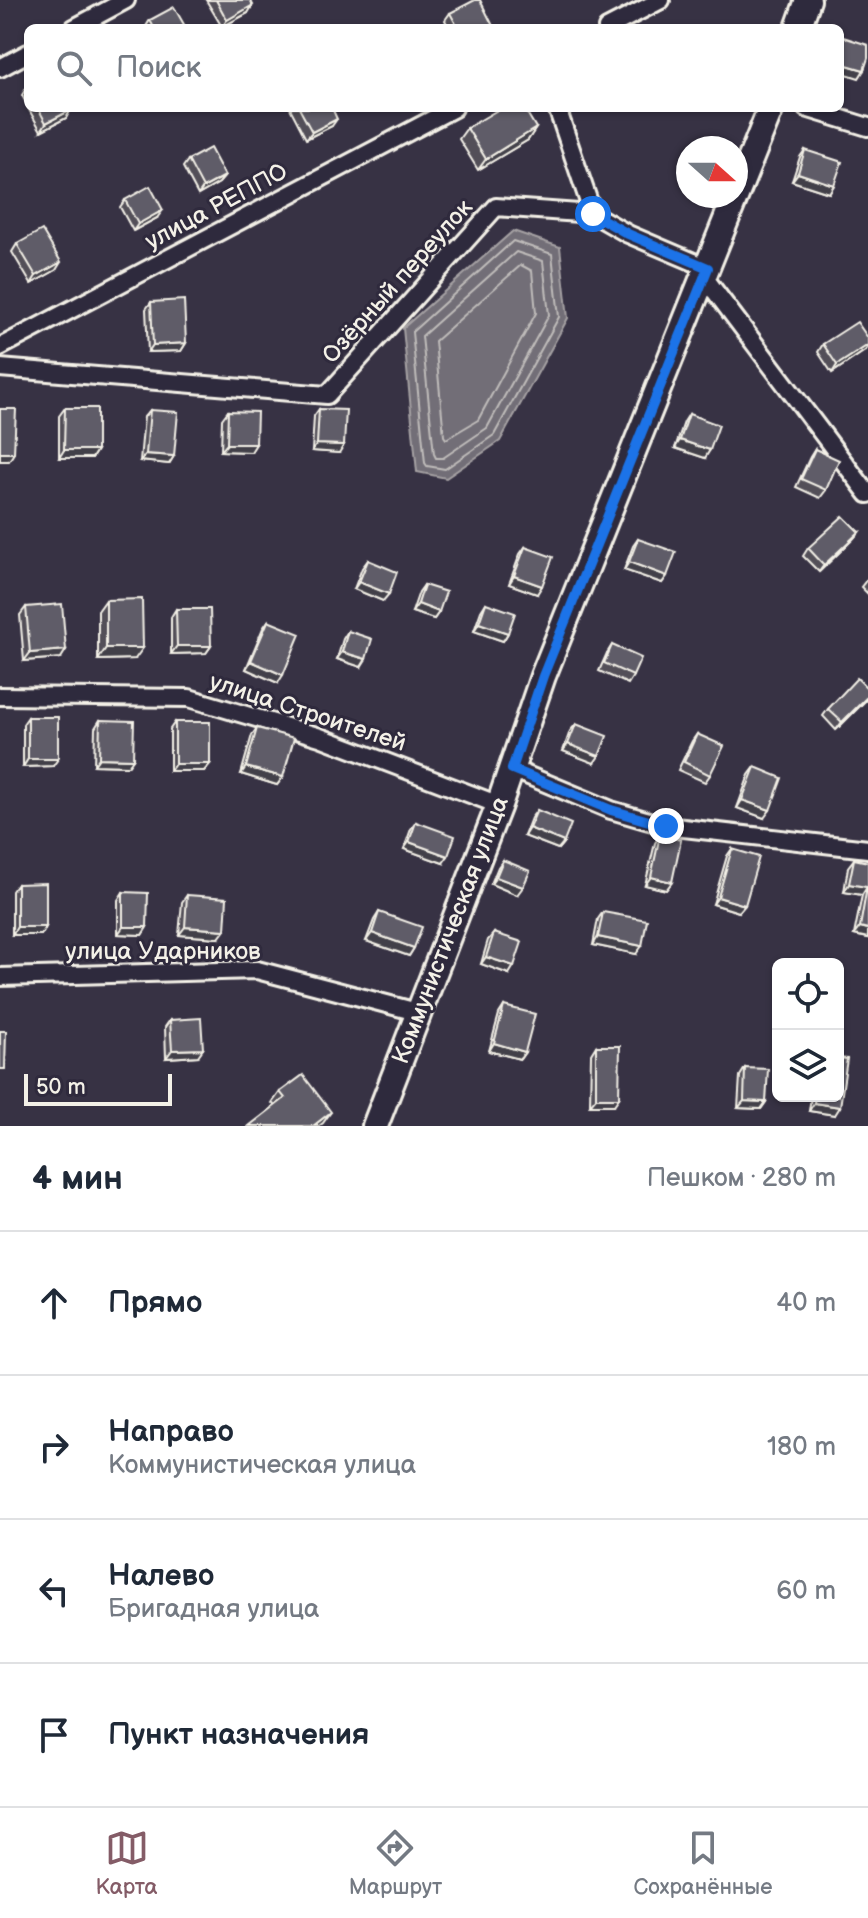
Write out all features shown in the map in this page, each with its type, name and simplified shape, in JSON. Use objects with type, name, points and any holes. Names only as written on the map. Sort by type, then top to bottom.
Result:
[{"type":"street","points":[[81,24],[126,0]]},
{"type":"street","points":[[615,24],[661,0]]},
{"type":"street","points":[[799,24],[808,0]]},
{"type":"street","points":[[0,68],[24,55]]},
{"type":"street","name":"улица РЕППО","points":[[0,347],[446,112]]},
{"type":"street","points":[[558,112],[593,214],[706,273],[868,494]]},
{"type":"street","name":"Коммунистическая улица","points":[[375,1126],[499,805],[543,676],[769,112]]},
{"type":"street","points":[[819,112],[868,127]]},
{"type":"street","name":"Озёрный переулок","points":[[0,368],[327,395],[496,207],[593,214]]},
{"type":"street","name":"улица Строителей","points":[[0,696],[189,698],[320,737],[499,805]]},
{"type":"street","points":[[512,769],[611,810],[666,826],[868,849]]},
{"type":"street","name":"улица Ударников","points":[[0,977],[257,970],[417,1012]]},
{"type":"water","points":[[513,231],[560,247],[568,318],[500,441],[446,478],[417,472],[403,328]]},
{"type":"building","points":[[216,0],[250,0],[253,5],[227,20]]},
{"type":"building","points":[[480,0],[492,24],[456,24],[450,13]]},
{"type":"building","points":[[174,7],[184,24],[152,24],[150,20]]},
{"type":"building","points":[[844,37],[868,45],[864,70],[844,64]]},
{"type":"building","points":[[40,112],[67,112],[46,123]]},
{"type":"building","points":[[301,112],[334,112],[337,119],[312,132]]},
{"type":"building","points":[[494,112],[526,112],[536,128],[486,159],[467,128]]},
{"type":"building","points":[[210,148],[225,176],[203,188],[188,160]]},
{"type":"building","points":[[805,150],[842,162],[834,185],[798,173]]},
{"type":"building","points":[[150,186],[163,210],[138,224],[125,200]]},
{"type":"building","points":[[42,230],[61,262],[36,276],[17,244]]},
{"type":"building","points":[[184,300],[186,343],[153,345],[151,302]]},
{"type":"building","points":[[857,322],[868,338],[868,345],[837,365],[823,344]]},
{"type":"building","points":[[65,408],[97,408],[97,450],[64,450]]},
{"type":"building","points":[[0,409],[16,409],[14,453],[0,453]]},
{"type":"building","points":[[319,409],[346,410],[344,445],[317,444]]},
{"type":"building","points":[[150,410],[178,412],[174,456],[146,454]]},
{"type":"building","points":[[228,411],[257,412],[256,444],[227,444]]},
{"type":"building","points":[[689,414],[719,425],[710,450],[680,440]]},
{"type":"building","points":[[815,449],[839,460],[826,490],[801,479]]},
{"type":"building","points":[[843,516],[859,532],[824,565],[808,548]]},
{"type":"building","points":[[638,539],[676,552],[667,576],[629,562]]},
{"type":"building","points":[[525,547],[553,557],[542,586],[514,576]]},
{"type":"building","points":[[368,560],[397,572],[389,594],[359,582]]},
{"type":"building","points":[[424,585],[446,592],[439,612],[418,604]]},
{"type":"building","points":[[142,599],[143,648],[106,648],[106,600]]},
{"type":"building","points":[[486,603],[515,613],[508,633],[479,623]]},
{"type":"building","points":[[62,604],[66,650],[30,653],[26,607]]},
{"type":"building","points":[[176,609],[210,609],[211,646],[177,646]]},
{"type":"building","points":[[268,621],[300,634],[283,675],[251,661]]},
{"type":"building","points":[[348,631],[372,639],[366,659],[342,652]]},
{"type":"building","points":[[612,645],[641,658],[633,676],[604,663]]},
{"type":"building","points":[[857,678],[868,689],[868,696],[842,722],[828,709]]},
{"type":"building","points":[[28,717],[58,717],[58,759],[28,759]]},
{"type":"building","points":[[100,720],[134,721],[133,759],[99,758]]},
{"type":"building","points":[[175,722],[210,722],[210,764],[175,764]]},
{"type":"building","points":[[576,724],[607,736],[599,756],[568,744]]},
{"type":"building","points":[[257,728],[294,738],[283,777],[246,767]]},
{"type":"building","points":[[697,734],[724,746],[710,775],[684,762]]},
{"type":"building","points":[[755,767],[782,778],[770,810],[742,800]]},
{"type":"building","points":[[537,810],[571,824],[564,842],[529,828]]},
{"type":"building","points":[[416,822],[455,836],[448,856],[409,842]]},
{"type":"building","points":[[660,835],[681,840],[672,882],[651,877]]},
{"type":"building","points":[[732,849],[759,857],[745,905],[718,897]]},
{"type":"building","points":[[854,859],[868,862],[868,929],[860,927],[867,887],[849,884]]},
{"type":"building","points":[[503,860],[530,871],[523,887],[496,877]]},
{"type":"building","points":[[46,883],[46,927],[17,927],[17,884]]},
{"type":"building","points":[[123,892],[148,893],[147,927],[123,927]]},
{"type":"building","points":[[187,895],[227,898],[225,930],[185,927]]},
{"type":"building","points":[[379,912],[422,927],[414,948],[372,933]]},
{"type":"building","points":[[603,912],[647,920],[642,946],[598,937]]},
{"type":"building","points":[[494,933],[522,942],[514,966],[486,957]]},
{"type":"building","points":[[504,1006],[535,1014],[525,1052],[494,1043]]},
{"type":"building","points":[[201,1018],[203,1049],[172,1050],[170,1020]]},
{"type":"building","points":[[0,1031],[6,1031],[5,1069],[0,1069]]},
{"type":"building","points":[[596,1046],[620,1046],[619,1098],[596,1098]]},
{"type":"building","points":[[745,1068],[768,1069],[766,1102],[744,1101]]},
{"type":"building","points":[[303,1075],[331,1112],[313,1126],[249,1126],[285,1098],[280,1092]]},
{"type":"building","points":[[814,1102],[841,1102],[840,1107]]},
{"type":"route","points":[[593,214],[628,234],[708,268],[543,676],[512,769],[611,810],[666,826]]}]
